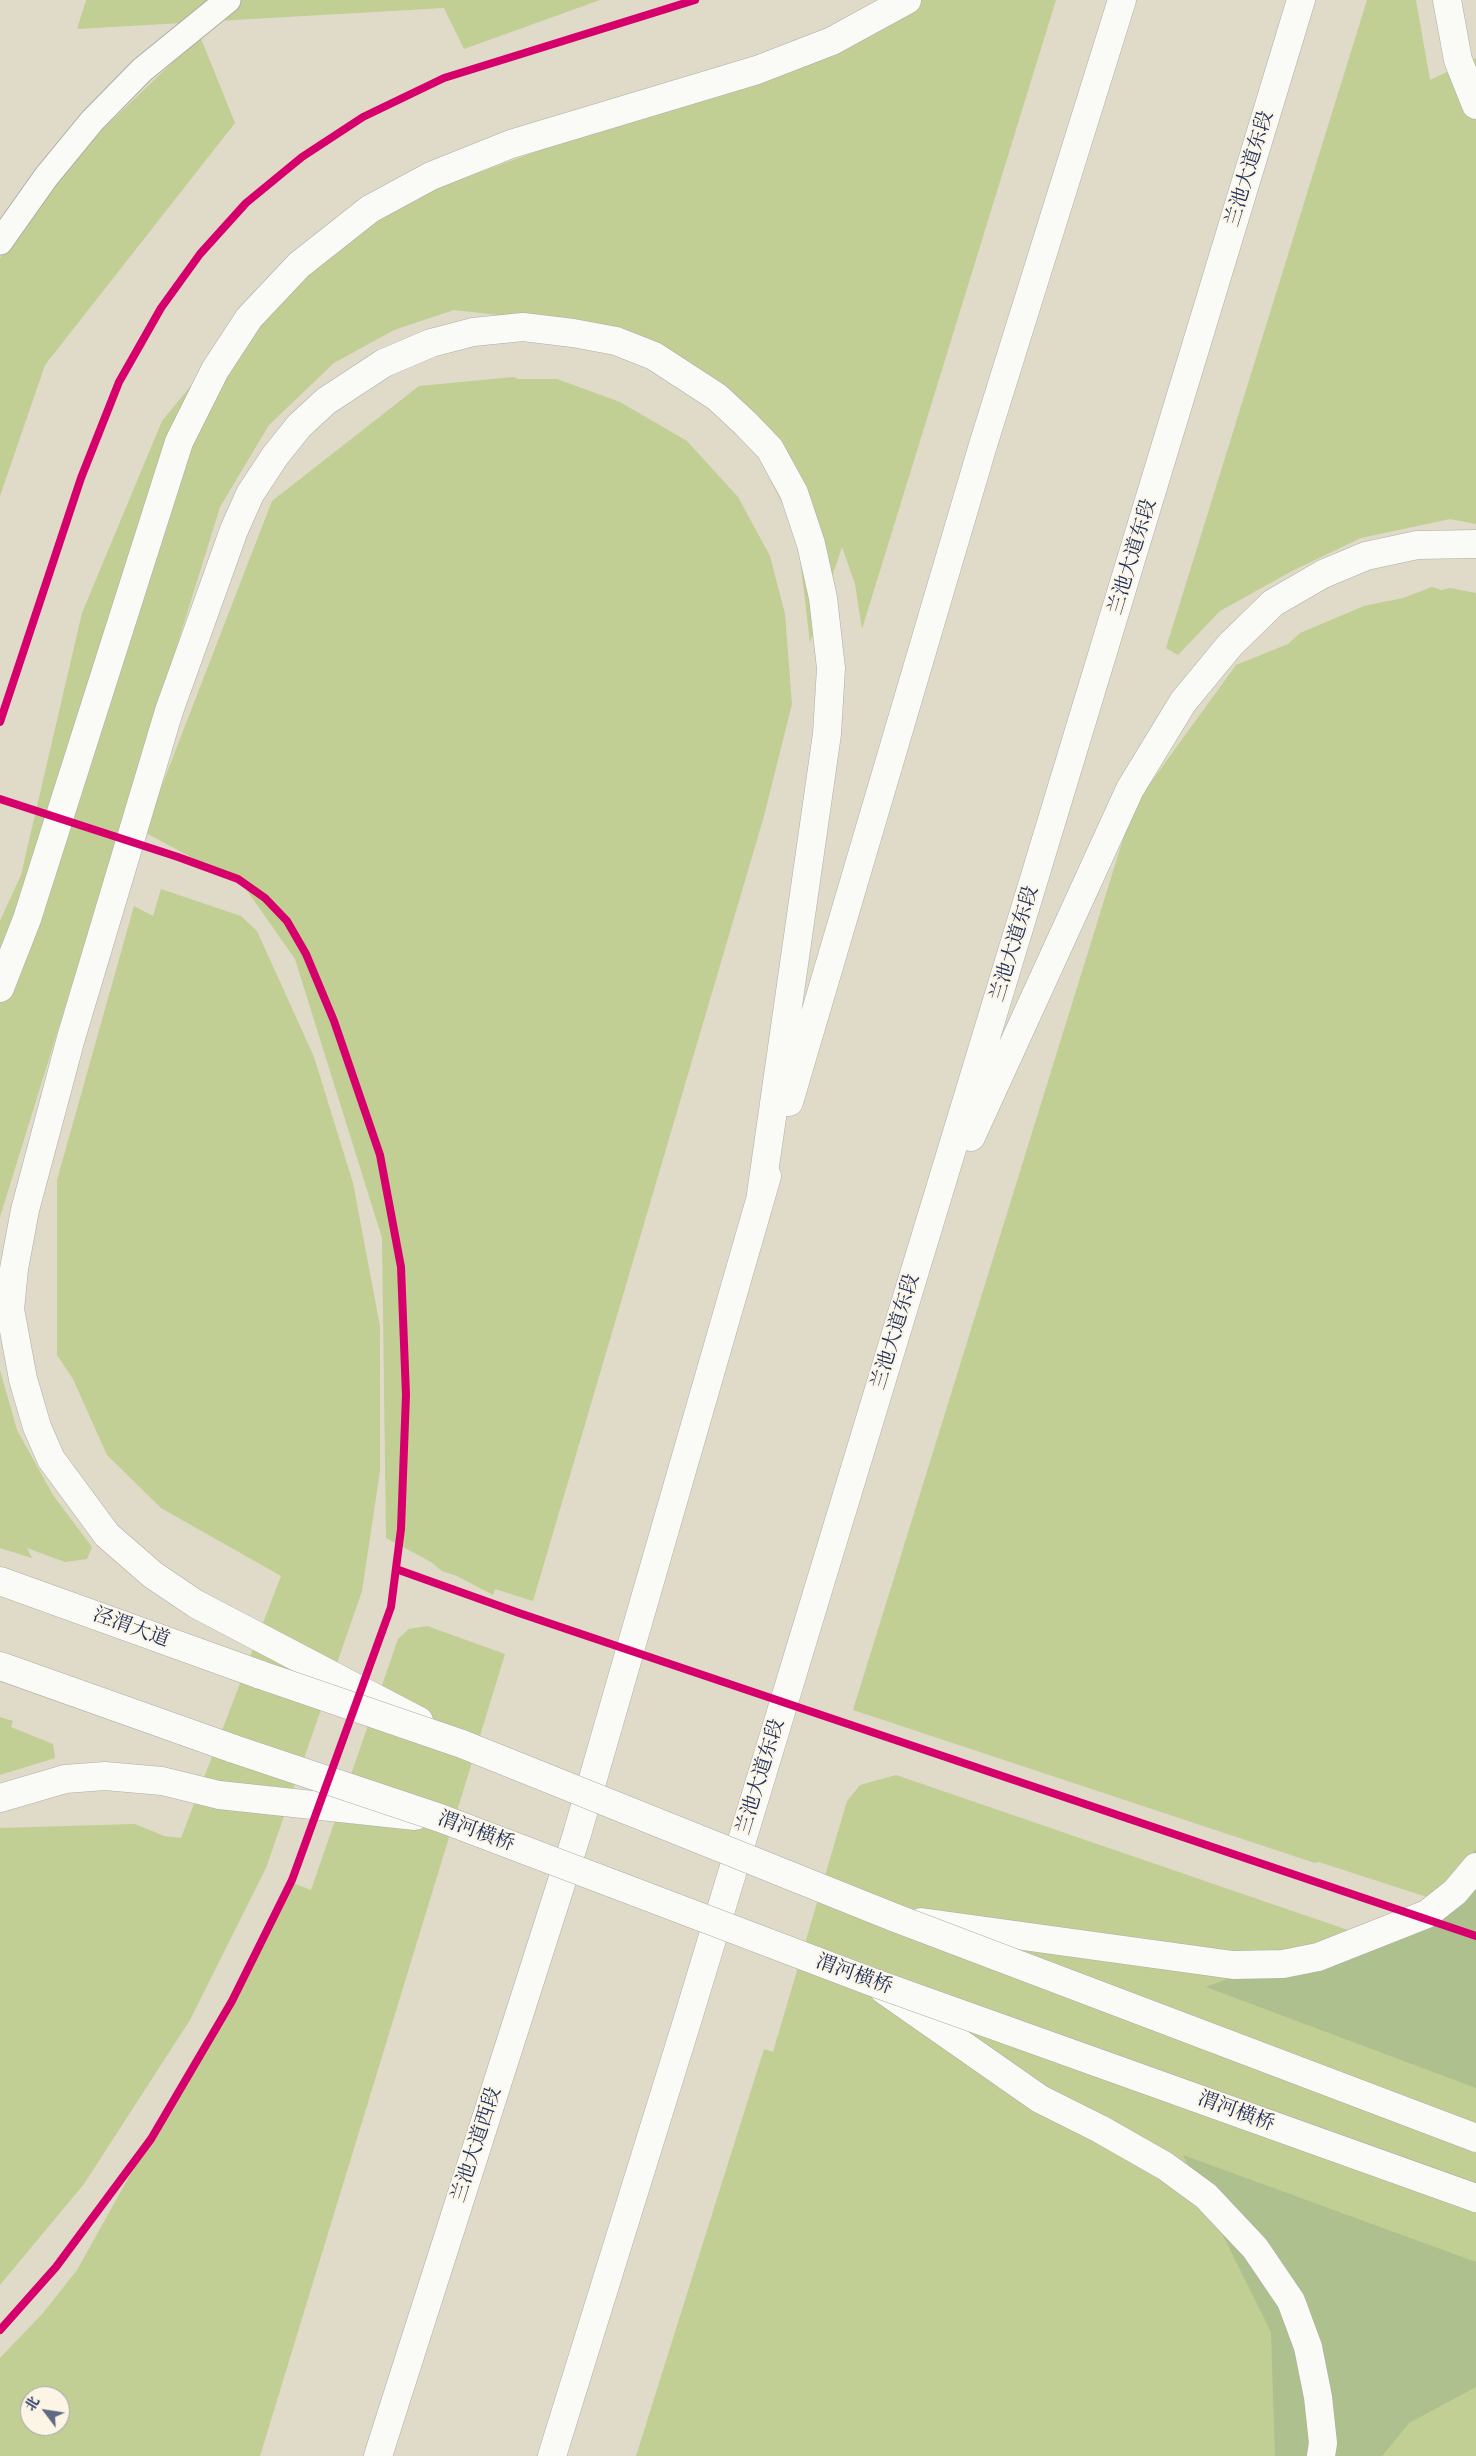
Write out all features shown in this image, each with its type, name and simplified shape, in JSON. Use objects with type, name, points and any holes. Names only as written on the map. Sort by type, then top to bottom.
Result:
[{"type":"main road","points":[[0,988],[27,919],[180,442],[214,370],[249,318],[299,265],[370,209],[431,176],[511,144],[757,70],[832,41],[907,0]]},
{"type":"main road","points":[[762,1194],[982,445],[1122,0]]},
{"type":"main road","name":"兰池大道东段","points":[[554,2456],[561,2425],[728,1888],[1301,0]]},
{"type":"main road","points":[[1447,0],[1458,60],[1476,105]]},
{"type":"main road","points":[[762,1194],[827,734],[831,668],[823,598],[811,544],[794,494],[770,449],[717,397],[654,356],[616,341],[574,333],[523,327],[473,332],[431,344],[384,363],[326,401],[299,426],[275,456],[250,494],[234,530],[168,711],[74,1028],[25,1210],[13,1277],[10,1309],[23,1379],[37,1427],[50,1459],[106,1535],[154,1575],[196,1604],[462,1744],[892,1918],[1476,2138]]},
{"type":"main road","points":[[925,1236],[1130,789],[1183,702],[1230,645],[1273,604],[1323,574],[1366,556],[1417,545],[1476,544]]},
{"type":"main road","name":"兰池大道西段","points":[[378,2456],[577,1834],[762,1194]]},
{"type":"main road","name":"泾渭大道","points":[[0,1581],[261,1675],[462,1744]]},
{"type":"main road","name":"渭河横桥","points":[[0,1666],[234,1749],[440,1818],[872,1982],[1476,2198]]},
{"type":"main road","points":[[0,1798],[66,1779],[105,1776],[162,1781],[219,1795],[440,1818]]},
{"type":"main road","points":[[892,1918],[1233,1965],[1283,1964],[1318,1957],[1427,1914],[1455,1892],[1476,1867]]},
{"type":"main road","points":[[872,1982],[1040,2099],[1100,2129],[1165,2166],[1206,2196],[1255,2248],[1291,2301],[1308,2347],[1316,2388],[1323,2443],[1321,2456]]},
{"type":"main road","points":[[364,2456],[403,2376]]},
{"type":"lane","points":[[0,242],[46,176],[92,121],[142,70],[228,0]]},
{"type":"green space","points":[[86,0],[600,0],[464,49],[444,8],[77,29]]},
{"type":"green space","points":[[899,0],[1056,0],[862,629],[855,584],[842,547],[810,643],[797,533],[745,429],[613,328],[454,310],[394,330],[334,363],[269,425],[220,507],[0,1217],[0,921],[21,875],[82,613],[162,421],[258,304],[364,215],[860,32]]},
{"type":"green space","points":[[1367,0],[1416,0],[1430,80],[1476,58],[1476,524],[1450,519],[1361,538],[1292,571],[1220,611],[1178,655],[1166,648]]},
{"type":"green space","points":[[200,36],[235,123],[45,365],[0,496],[0,258],[55,175]]},
{"type":"green space","points":[[513,377],[518,379],[557,379],[620,402],[687,441],[738,497],[770,556],[785,614],[792,704],[764,816],[533,1601],[495,1589],[493,1595],[457,1576],[442,1571],[431,1562],[386,1538],[382,1238],[295,959],[243,885],[144,832],[272,501],[419,386]]},
{"type":"green space","points":[[1432,587],[1441,590],[1450,588],[1476,593],[1476,1913],[1319,1862],[1315,1863],[853,1710],[1133,807],[1236,665],[1288,644],[1300,633],[1364,606],[1403,598]]},
{"type":"green space","points":[[161,889],[241,916],[257,931],[314,1057],[353,1183],[380,1326],[380,1471],[362,1591],[266,1868],[190,2020],[84,2184],[0,2285],[0,1828],[135,1824],[164,1836],[181,1838],[281,1576],[161,1508],[107,1455],[73,1379],[57,1355],[57,1180],[134,906],[153,916]]},
{"type":"green space","points":[[0,1370],[17,1430],[53,1495],[92,1547],[87,1559],[65,1562],[27,1548],[32,1558],[0,1548]]},
{"type":"green space","points":[[427,1626],[505,1654],[260,2456],[0,2456],[0,2358],[43,2313],[77,2270],[293,1883],[311,1890],[398,1639],[409,1629]]},
{"type":"green space","points":[[0,1717],[13,1721],[11,1727],[53,1744],[55,1758],[0,1775]]},
{"type":"green space","points":[[896,1775],[1476,1974],[1476,2456],[636,2456],[764,2049],[773,2052],[847,1801],[860,1785]]},
{"type":"green space","points":[[1476,1849],[1476,2088],[1206,1987],[1431,1904]]},
{"type":"green space","points":[[1183,2155],[1476,2262],[1476,2387],[1409,2423],[1382,2456],[1275,2456],[1271,2332]]},
{"type":"cycle path","points":[[0,722],[81,478],[119,382],[161,308],[200,254],[246,203],[302,157],[363,117],[444,78],[695,0]]},
{"type":"cycle path","points":[[0,799],[178,857],[238,879],[265,898],[287,921],[306,954],[334,1021],[380,1155],[401,1267],[406,1395],[401,1529],[391,1607],[292,1880],[232,2001],[151,2139],[56,2267],[0,2330]]},
{"type":"cycle path","points":[[396,1569],[519,1613],[1476,1936]]}]
